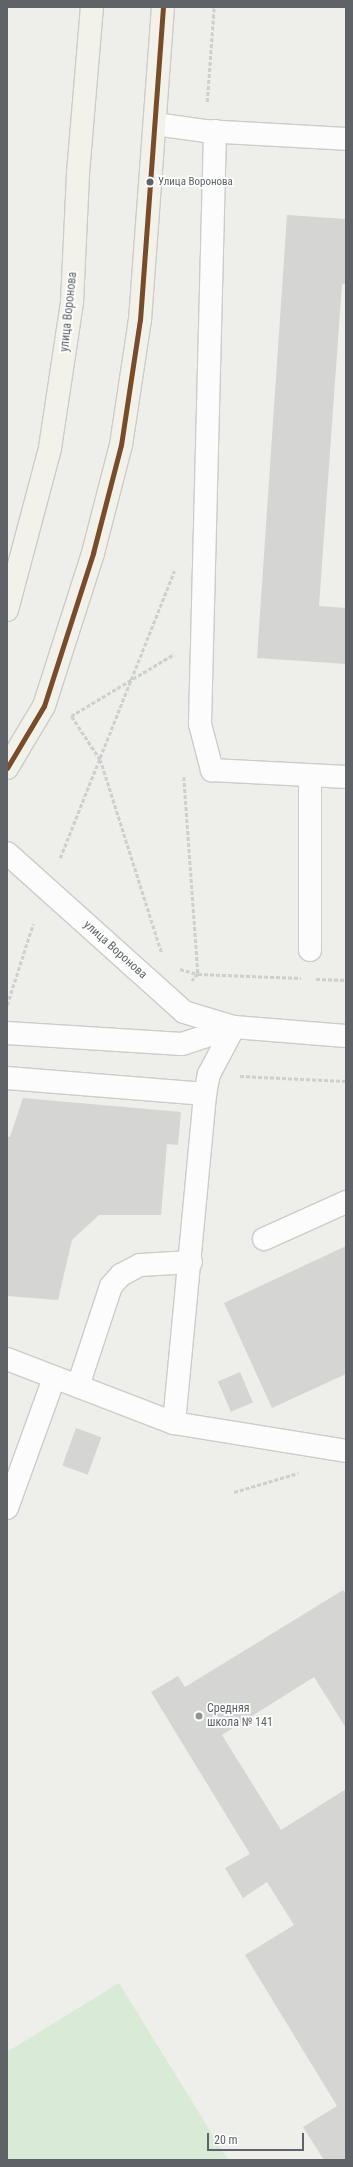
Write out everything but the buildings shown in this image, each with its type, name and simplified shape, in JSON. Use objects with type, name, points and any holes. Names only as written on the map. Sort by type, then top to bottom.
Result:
[{"type":"main road","name":"улица Воронова","points":[[7,610],[50,448],[72,302],[78,173],[92,7]]},
{"type":"main road","points":[[7,768],[44,706],[93,553],[121,446],[140,320],[163,7]]},
{"type":"street","points":[[155,124],[215,132],[346,139]]},
{"type":"street","points":[[215,132],[200,724],[212,770],[310,777],[346,777]]},
{"type":"street","points":[[310,777],[310,950]]},
{"type":"street","name":"улица Воронова","points":[[7,853],[184,1012],[234,1027],[346,1036]]},
{"type":"street","points":[[174,1423],[191,1262],[207,1084],[234,1027]]},
{"type":"street","name":"улица Воронова","points":[[7,1033],[182,1044],[234,1027]]},
{"type":"street","points":[[7,1078],[207,1084]]},
{"type":"street","points":[[264,1239],[346,1202]]},
{"type":"street","points":[[78,1386],[111,1286],[121,1275],[140,1265],[191,1262]]},
{"type":"street","points":[[7,1359],[174,1423],[346,1451]]},
{"type":"street","points":[[7,1508],[54,1378]]},
{"type":"path","points":[[60,858],[176,568]]},
{"type":"path","points":[[163,957],[100,760],[71,716],[133,676],[179,651]]},
{"type":"path","points":[[7,1005],[33,924]]},
{"type":"path","points":[[172,967],[198,974],[346,980]]},
{"type":"path","points":[[207,1084],[346,1081]]},
{"type":"path","points":[[234,1492],[301,1472]]},
{"type":"green space","points":[[119,1983],[228,2160],[7,2160],[7,2052]]},
{"type":"transit line","points":[[7,768],[44,706],[93,553],[121,445],[140,320],[163,7]]},
{"type":"place","name":"Улица Воронова","points":[[150,182]]},
{"type":"place","name":"Средняя школа № 141","points":[[199,1716]]}]
